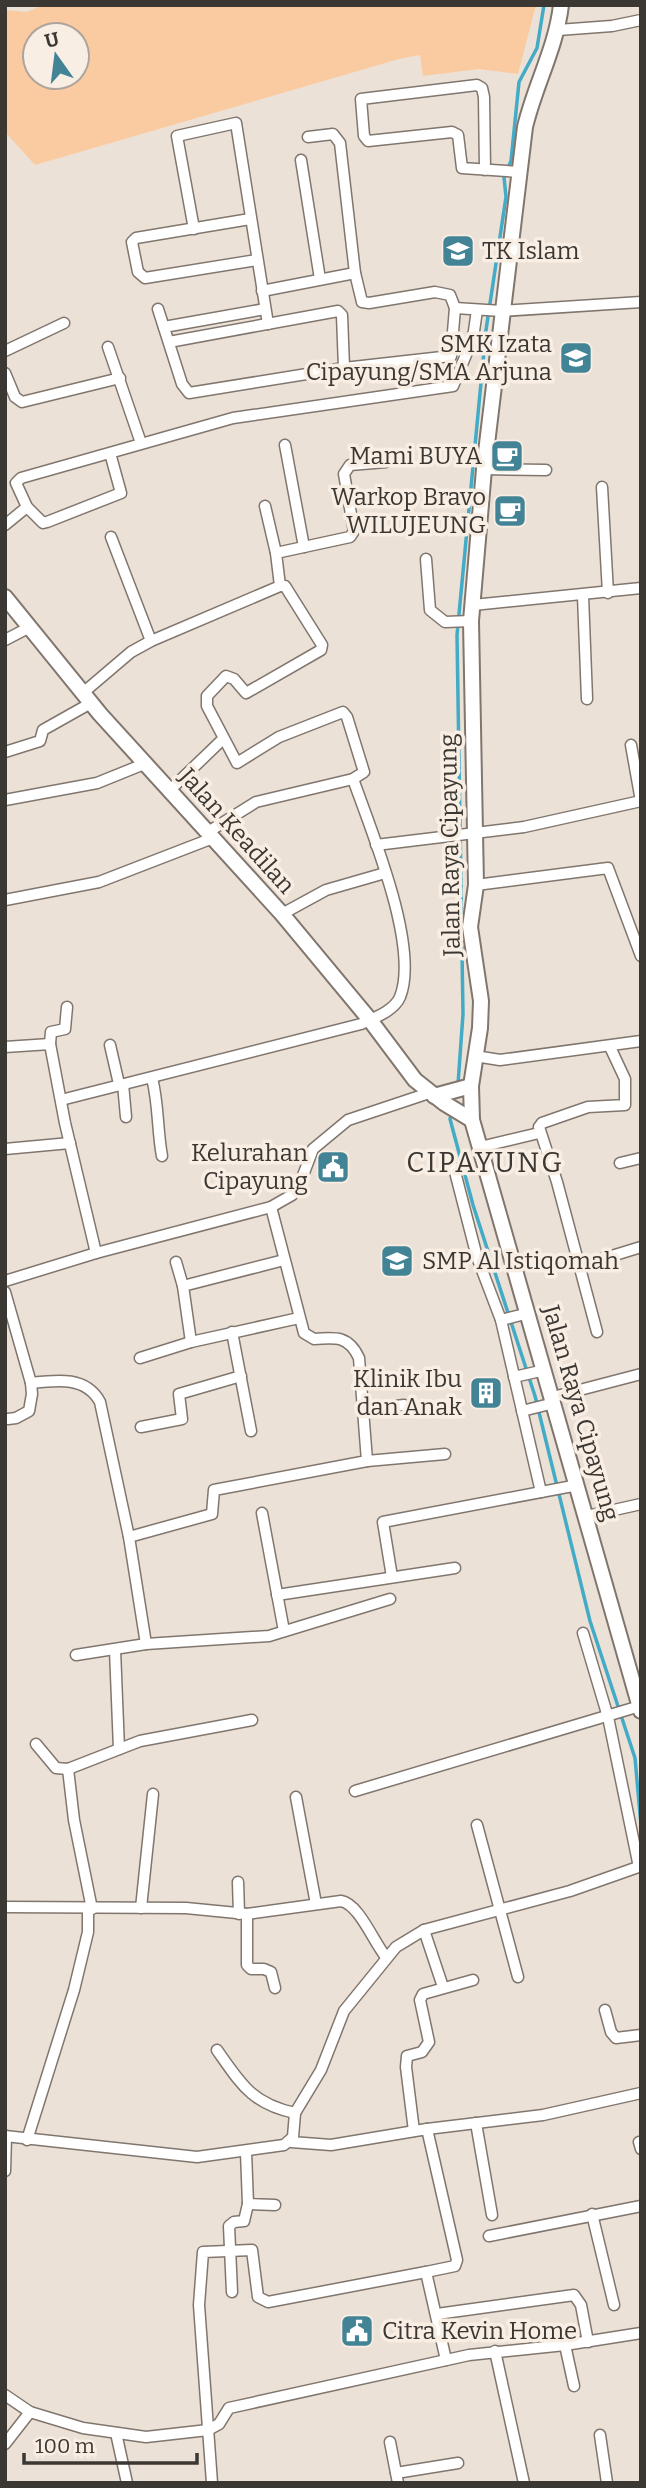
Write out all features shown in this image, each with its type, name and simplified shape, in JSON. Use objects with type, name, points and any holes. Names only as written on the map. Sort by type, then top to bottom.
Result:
[{"type":"main road","name":"Jalan Raya Cipayung","points":[[561,5],[558,30],[531,102],[515,172],[499,310],[473,605],[469,622],[471,832],[476,885],[470,927],[481,1001],[480,1028],[467,1087],[466,1117],[480,1147],[540,1372],[587,1516],[637,1709]]},
{"type":"main road","name":"Jalan Keadilan","points":[[5,597],[144,764],[282,914],[370,1020],[415,1080],[466,1117]]},
{"type":"main road","points":[[438,1096],[467,1087]]},
{"type":"street","points":[[558,30],[612,26],[641,20]]},
{"type":"street","points":[[485,170],[484,97],[482,88],[477,85],[361,99],[365,139],[452,132],[458,135],[462,169],[515,172]]},
{"type":"street","points":[[194,229],[177,136],[230,121],[236,122],[268,324]]},
{"type":"street","points":[[158,309],[182,384],[189,393],[344,368],[451,356],[455,308],[450,295],[442,292],[365,303],[360,298],[340,143],[333,134],[308,137]]},
{"type":"street","points":[[301,160],[320,279]]},
{"type":"street","points":[[250,219],[133,239],[141,276],[257,260]]},
{"type":"street","points":[[262,290],[355,273]]},
{"type":"street","points":[[455,308],[499,310],[641,302]]},
{"type":"street","points":[[164,327],[265,309]]},
{"type":"street","points":[[110,453],[121,494],[43,523],[26,507],[16,483],[21,478],[141,443],[233,418],[453,386],[473,338],[472,310]]},
{"type":"street","points":[[169,342],[341,312],[344,368]]},
{"type":"street","points":[[5,351],[64,323]]},
{"type":"street","points":[[108,347],[141,443]]},
{"type":"street","points":[[5,373],[15,397],[22,402],[120,378]]},
{"type":"street","points":[[285,445],[304,547]]},
{"type":"street","points":[[276,552],[350,537],[354,531],[344,474],[350,465],[386,461]]},
{"type":"street","points":[[484,469],[546,470]]},
{"type":"street","points":[[602,487],[608,593]]},
{"type":"street","points":[[265,506],[276,552],[280,586]]},
{"type":"street","points":[[5,525],[26,507]]},
{"type":"street","points":[[111,537],[151,641]]},
{"type":"street","points":[[426,559],[427,604],[445,622],[469,622]]},
{"type":"street","points":[[5,752],[41,740],[44,730],[88,697],[131,652],[151,641],[285,586],[322,648],[246,693],[229,676],[219,683],[206,699],[223,740],[237,763],[279,737],[343,712],[364,772],[353,779],[256,802],[210,835],[99,882],[5,900]]},
{"type":"street","points":[[473,605],[583,596],[641,588]]},
{"type":"street","points":[[583,596],[587,699]]},
{"type":"street","points":[[5,640],[30,627]]},
{"type":"street","points":[[170,790],[223,740]]},
{"type":"street","points":[[376,845],[436,835],[524,827],[641,801],[631,745]]},
{"type":"street","points":[[5,800],[97,783],[144,764]]},
{"type":"street","points":[[61,1100],[370,1020],[393,1007],[400,999],[405,978],[405,958],[385,873],[353,779]]},
{"type":"street","points":[[476,885],[608,868],[641,957]]},
{"type":"street","points":[[282,914],[326,890],[385,873]]},
{"type":"street","points":[[67,1007],[65,1029],[51,1032],[50,1044],[96,1252]]},
{"type":"street","points":[[475,1056],[500,1060],[641,1041]]},
{"type":"street","points":[[6,1044],[50,1044]]},
{"type":"street","points":[[110,1045],[121,1084],[126,1117]]},
{"type":"street","points":[[597,1332],[557,1182],[539,1133],[542,1123],[588,1107],[625,1105],[625,1079],[610,1046]]},
{"type":"street","points":[[152,1078],[160,1118],[162,1156]]},
{"type":"street","points":[[5,1281],[96,1252],[271,1207],[292,1195],[299,1185],[313,1149],[348,1120],[438,1096]]},
{"type":"street","points":[[480,1147],[539,1133]]},
{"type":"street","points":[[5,1149],[70,1143]]},
{"type":"street","points":[[620,1163],[641,1158]]},
{"type":"street","points":[[454,1168],[477,1257],[503,1319],[545,1491]]},
{"type":"street","points":[[271,1207],[304,1333],[314,1339],[338,1336],[353,1346],[359,1358],[368,1461]]},
{"type":"street","points":[[579,1266],[641,1247]]},
{"type":"street","points":[[183,1286],[284,1260]]},
{"type":"street","points":[[176,1262],[183,1286],[191,1342]]},
{"type":"street","points":[[5,1292],[33,1394],[29,1411],[8,1419]]},
{"type":"street","points":[[503,1319],[524,1314]]},
{"type":"street","points":[[140,1358],[191,1342],[299,1318]]},
{"type":"street","points":[[232,1332],[251,1432]]},
{"type":"street","points":[[516,1377],[540,1372]]},
{"type":"street","points":[[525,1410],[641,1374]]},
{"type":"street","points":[[141,1427],[182,1419],[179,1394],[241,1376]]},
{"type":"street","points":[[31,1383],[64,1380],[94,1390],[100,1402],[129,1537],[146,1644]]},
{"type":"street","points":[[363,1410],[404,1405]]},
{"type":"street","points":[[129,1537],[212,1514],[214,1490],[368,1461],[445,1454]]},
{"type":"street","points":[[392,1577],[383,1522],[575,1485]]},
{"type":"street","points":[[587,1516],[641,1504]]},
{"type":"street","points":[[262,1513],[284,1631]]},
{"type":"street","points":[[277,1595],[455,1568]]},
{"type":"street","points":[[76,1655],[146,1644],[269,1636],[390,1600]]},
{"type":"street","points":[[291,2142],[295,2134],[295,2113],[321,2070],[344,2011],[396,1947],[424,1930],[570,1891],[640,1866],[612,1716],[583,1633]]},
{"type":"street","points":[[115,1650],[120,1749]]},
{"type":"street","points":[[355,1791],[637,1709]]},
{"type":"street","points":[[36,1744],[57,1768],[68,1769],[120,1749],[171,1734],[252,1720]]},
{"type":"street","points":[[27,2140],[74,1990],[88,1932],[90,1909],[68,1769]]},
{"type":"street","points":[[141,1908],[153,1794]]},
{"type":"street","points":[[296,1797],[316,1904]]},
{"type":"street","points":[[477,1825],[519,1977]]},
{"type":"street","points":[[238,1882],[247,1965],[251,1969],[271,1972],[275,1988]]},
{"type":"street","points":[[5,1907],[186,1908],[243,1914],[350,1902],[359,1911],[371,1938],[386,1957]]},
{"type":"street","points":[[424,1930],[443,1987]]},
{"type":"street","points":[[414,2131],[407,2056],[429,2046],[420,2000],[423,1994],[473,1980]]},
{"type":"street","points":[[606,2010],[611,2032],[616,2038],[641,2035]]},
{"type":"street","points":[[217,2050],[257,2099],[272,2108],[295,2113]]},
{"type":"street","points":[[5,2171],[6,2136],[197,2157],[246,2152],[291,2142],[331,2145],[427,2129],[543,2115],[641,2093]]},
{"type":"street","points":[[476,2123],[492,2216]]},
{"type":"street","points":[[212,2483],[199,2305],[200,2255],[207,2250],[252,2251],[258,2297],[268,2302],[455,2266],[457,2260],[427,2129]]},
{"type":"street","points":[[232,2292],[229,2226],[234,2222],[244,2221],[248,2204],[246,2152]]},
{"type":"street","points":[[248,2204],[275,2205]]},
{"type":"street","points":[[489,2236],[641,2206]]},
{"type":"street","points":[[593,2214],[614,2305]]},
{"type":"street","points":[[426,2272],[446,2360]]},
{"type":"street","points":[[437,2314],[574,2295],[581,2305],[588,2342]]},
{"type":"street","points":[[5,2395],[30,2412],[83,2428],[146,2437],[208,2430],[219,2424],[229,2408],[242,2402],[495,2351],[565,2345],[641,2333]]},
{"type":"street","points":[[565,2345],[574,2386]]},
{"type":"street","points":[[495,2351],[524,2483]]},
{"type":"street","points":[[5,2444],[30,2412]]},
{"type":"street","points":[[116,2433],[127,2483]]},
{"type":"street","points":[[600,2435],[607,2483]]},
{"type":"street","points":[[390,2442],[397,2478],[458,2463]]},
{"type":"shaded area","points":[[43,5],[536,5],[518,74],[479,69],[423,76],[420,55],[35,165],[5,132],[5,10],[27,12]]},
{"type":"waterway","points":[[458,1084],[463,1014],[457,635],[486,330],[506,197],[504,177],[511,161],[519,82],[537,48],[544,5]]},
{"type":"waterway","points":[[452,1112],[450,1119],[473,1205],[535,1396],[590,1621],[635,1758],[641,1825]]},
{"type":"place","name":"TK Islam","points":[[458,251]]},
{"type":"place","name":"SMK Izata Cipayung/SMA Arjuna","points":[[576,358]]},
{"type":"place","name":"Mami BUYA","points":[[507,456]]},
{"type":"place","name":"Warkop Bravo WILUJEUNG","points":[[510,511]]},
{"type":"place","name":"Kelurahan Cipayung","points":[[333,1167]]},
{"type":"place","name":"SMP Al Istiqomah","points":[[397,1261]]},
{"type":"place","name":"Klinik Ibu dan Anak","points":[[486,1393]]},
{"type":"place","name":"Citra Kevin Home","points":[[357,2331]]},
{"type":"district","name":"CIPAYUNG","points":[[485,1162]]}]
